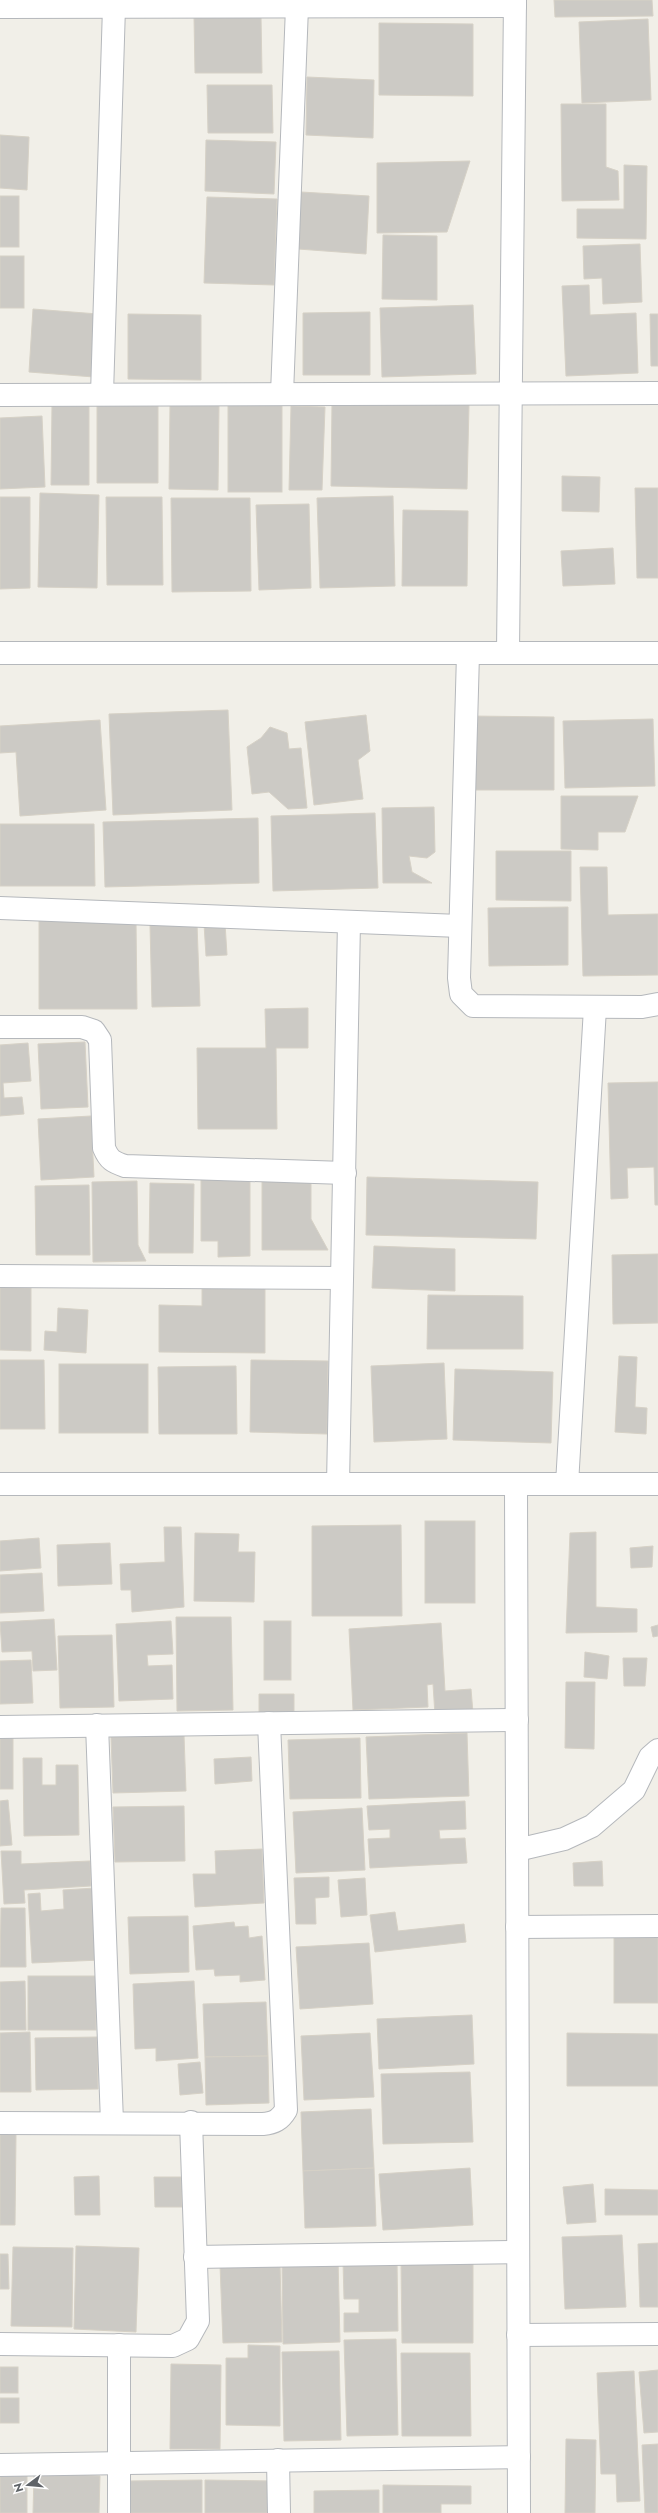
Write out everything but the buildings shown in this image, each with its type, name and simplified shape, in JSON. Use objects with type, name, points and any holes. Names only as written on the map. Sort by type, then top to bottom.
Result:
[{"type":"street","points":[[0,7],[114,7],[176,4],[297,6],[515,3],[508,652]]},
{"type":"street","points":[[282,394],[297,6]]},
{"type":"street","points":[[102,394],[114,7]]},
{"type":"street","points":[[0,395],[658,394]]},
{"type":"street","points":[[0,653],[658,653]]},
{"type":"street","points":[[468,654],[460,926],[459,978],[461,994],[474,1006],[642,1008],[658,1004]]},
{"type":"street","points":[[0,908],[460,926]]},
{"type":"street","points":[[338,1484],[349,922]]},
{"type":"street","points":[[567,1484],[595,1008]]},
{"type":"street","points":[[0,1027],[82,1027],[94,1030],[100,1040],[104,1148],[108,1158],[115,1163],[125,1166],[345,1173]]},
{"type":"street","points":[[0,1276],[342,1278]]},
{"type":"street","points":[[0,1484],[658,1484]]},
{"type":"street","points":[[516,1485],[519,2513]]},
{"type":"street","points":[[0,1727],[516,1720]]},
{"type":"street","points":[[0,2122],[273,2123],[282,2118],[286,2110],[269,1723]]},
{"type":"street","points":[[97,1725],[112,2122]]},
{"type":"street","points":[[517,1850],[564,1839],[592,1826],[634,1790],[650,1757],[658,1750]]},
{"type":"street","points":[[517,1927],[658,1926]]},
{"type":"street","points":[[0,2344],[173,2346],[188,2339],[198,2321],[191,2122]]},
{"type":"street","points":[[195,2257],[518,2252]]},
{"type":"street","points":[[518,2336],[658,2334]]},
{"type":"street","points":[[119,2345],[119,2513]]},
{"type":"street","points":[[0,2465],[519,2457]]},
{"type":"street","points":[[278,2460],[279,2513]]}]
